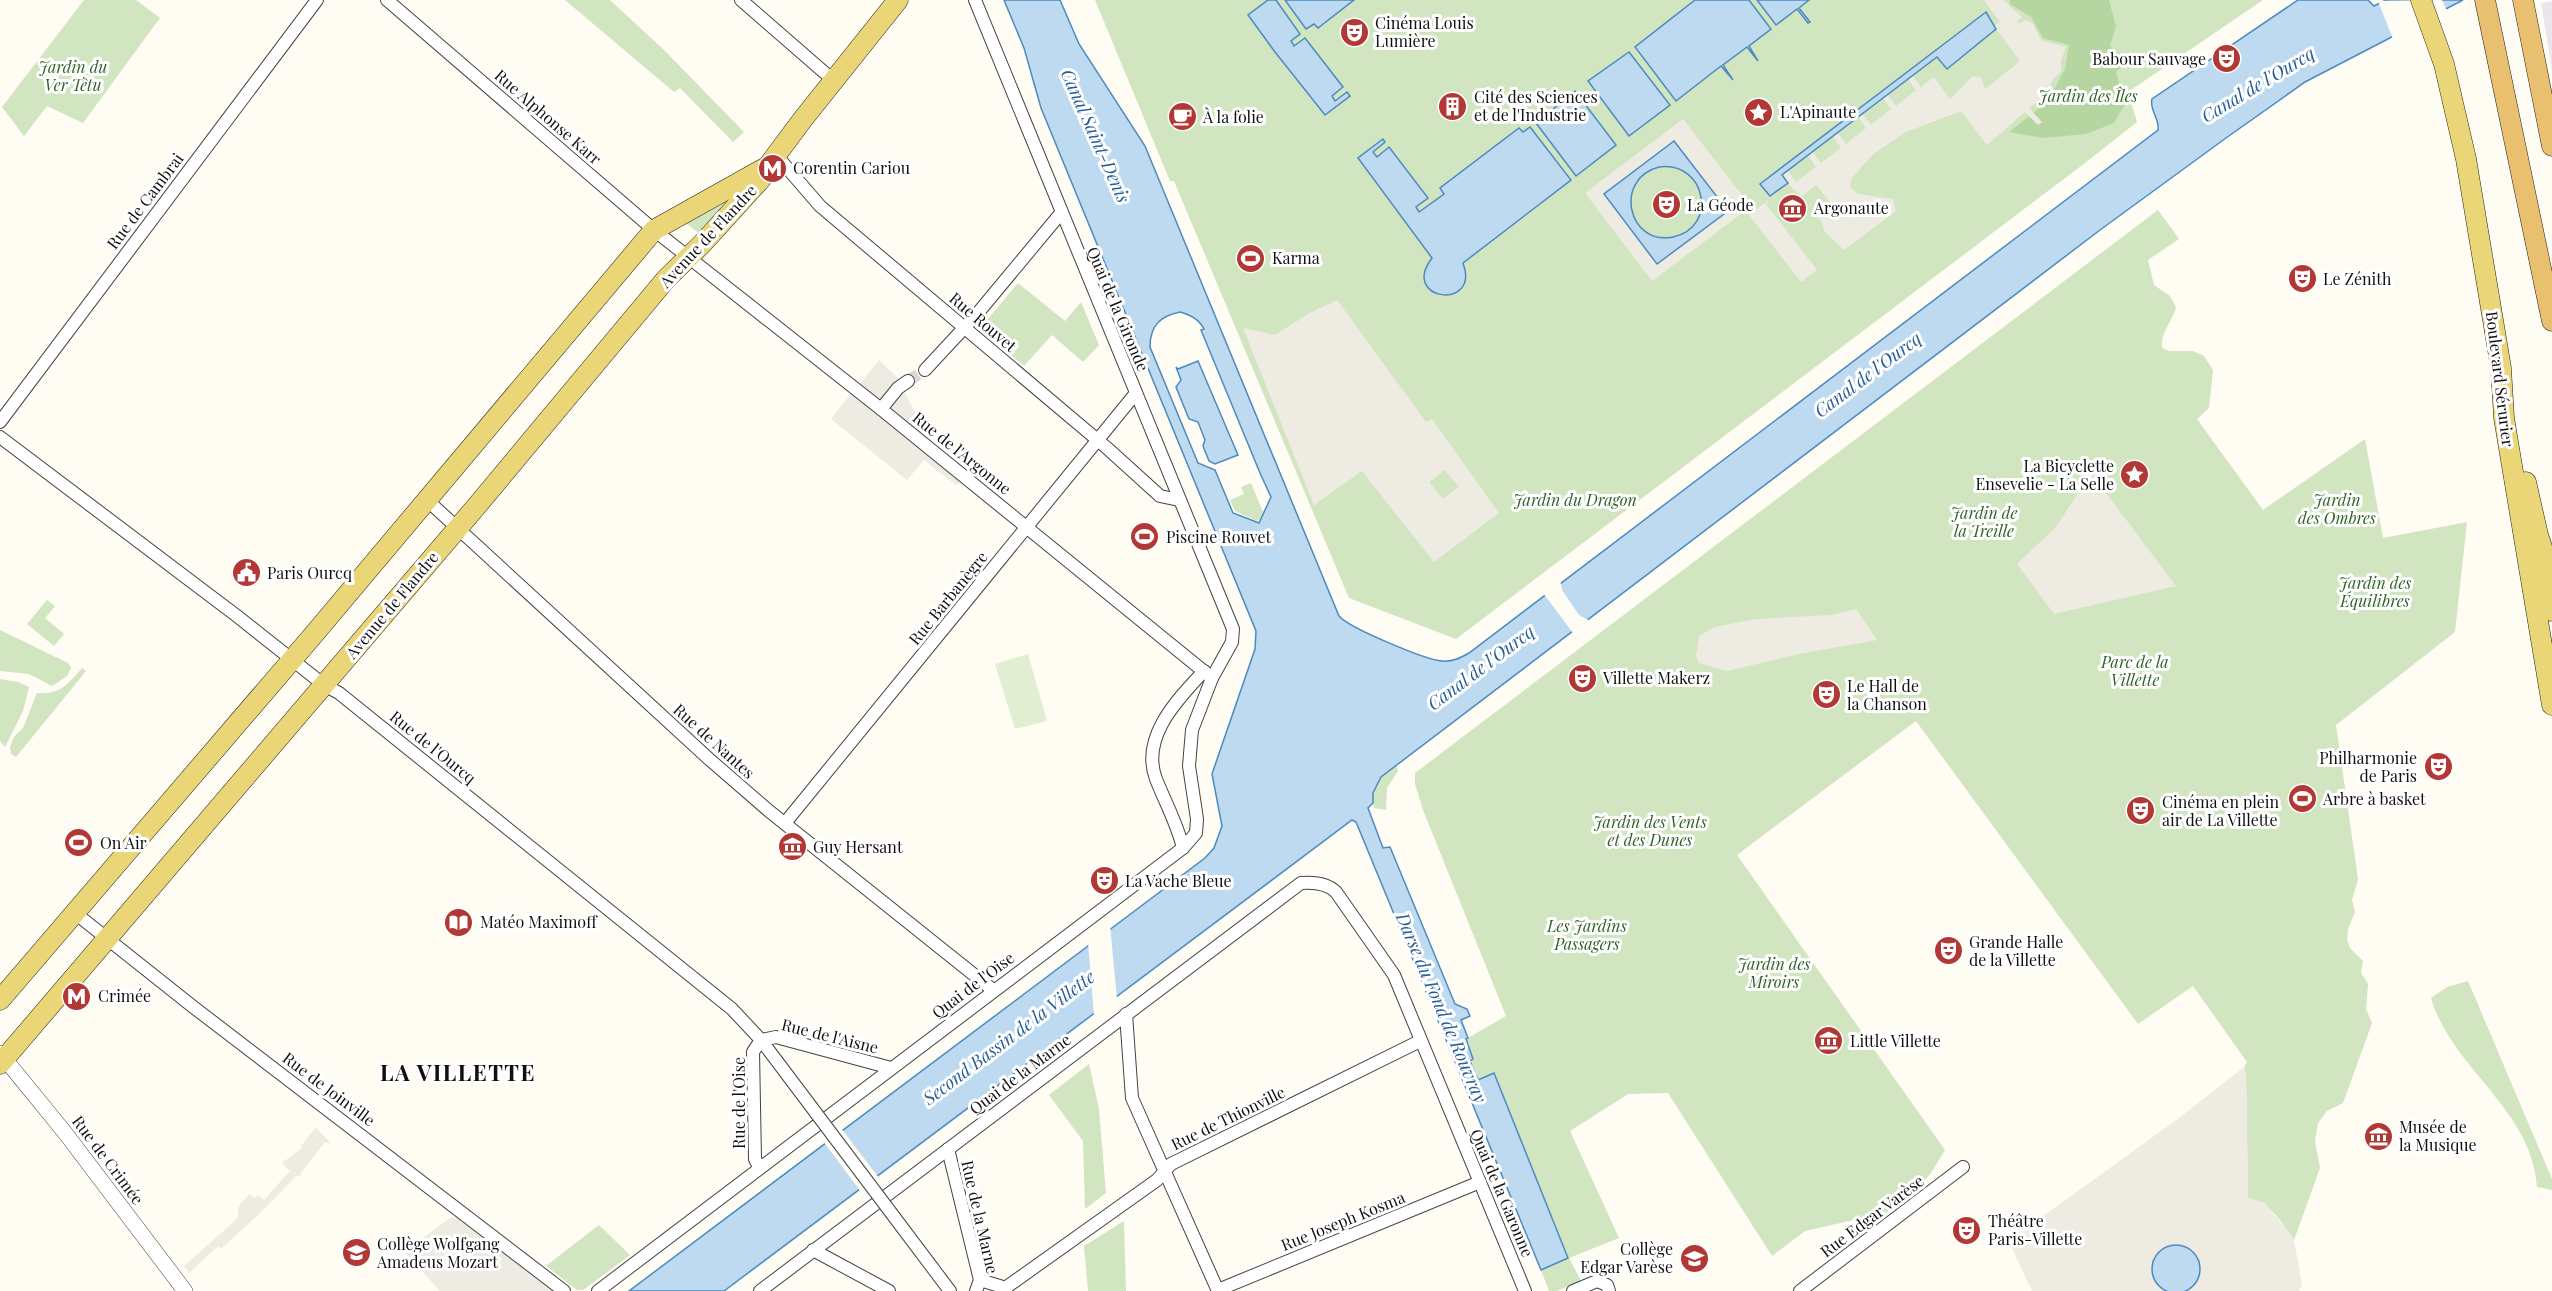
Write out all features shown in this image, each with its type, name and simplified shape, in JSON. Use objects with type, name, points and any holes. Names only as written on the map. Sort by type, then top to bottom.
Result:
[{"type":"highway","points":[[2485,0],[2552,321]]},
{"type":"highway","points":[[2523,0],[2552,146]]},
{"type":"main road","points":[[772,160],[898,0]]},
{"type":"main road","name":"Boulevard Sérurier","points":[[2421,0],[2441,55],[2466,159],[2501,368],[2504,418],[2546,649],[2552,705]]},
{"type":"main road","name":"Avenue de Flandre","points":[[0,1000],[293,659],[654,230],[772,160]]},
{"type":"main road","name":"Avenue de Flandre","points":[[2,1059],[324,685],[688,256],[702,244],[760,179],[772,160]]},
{"type":"main road","points":[[2501,368],[2513,408],[2539,574],[2552,611]]},
{"type":"main road","points":[[2523,470],[2538,536],[2552,578]]},
{"type":"street","name":"Rue de Cambrai","points":[[0,422],[317,0]]},
{"type":"street","name":"Rue Alphonse Karr","points":[[387,0],[654,230],[688,256]]},
{"type":"street","points":[[741,0],[833,80]]},
{"type":"street","name":"Quai de la Gironde","points":[[975,0],[1060,213],[1233,629]]},
{"type":"street","name":"Rue Rouvet","points":[[772,160],[820,206],[1160,496],[1179,500]]},
{"type":"street","points":[[925,370],[964,328],[1060,213]]},
{"type":"street","name":"Rue de l'Argonne","points":[[688,256],[1027,526],[1208,674]]},
{"type":"street","points":[[881,409],[898,388],[908,381]]},
{"type":"street","name":"Rue Barbanègre","points":[[785,823],[1136,393]]},
{"type":"street","name":"Rue de l'Ourcq","points":[[0,437],[293,659],[324,685],[339,693],[732,1009],[761,1040],[950,1291]]},
{"type":"street","name":"Rue de Nantes","points":[[427,500],[709,759],[993,990]]},
{"type":"street","name":"Quai de l'Oise","points":[[598,1291],[1183,848],[1196,833],[1197,819],[1189,766],[1192,730],[1208,674],[1232,642],[1233,629]]},
{"type":"street","points":[[1183,848],[1179,832],[1155,776],[1153,752],[1158,731],[1168,714],[1208,674]]},
{"type":"street","name":"Quai de la Marne","points":[[760,1291],[1302,883]]},
{"type":"street","name":"Quai de la Garonne","points":[[1302,883],[1330,887],[1336,892],[1394,975],[1525,1291]]},
{"type":"street","name":"Rue de Joinville","points":[[75,913],[564,1291]]},
{"type":"street","points":[[1126,1014],[1132,1098],[1218,1290]]},
{"type":"street","name":"Rue de l'Aisne","points":[[761,1040],[776,1037],[891,1068]]},
{"type":"street","name":"Rue de l'Oise","points":[[759,1167],[756,1159],[753,1052],[761,1040]]},
{"type":"street","name":"Rue de Thionville","points":[[978,1286],[1003,1289],[1157,1180],[1171,1164],[1420,1041]]},
{"type":"street","name":"Rue de Crimée","points":[[2,1059],[66,1134],[185,1291]]},
{"type":"street","name":"Rue de la Marne","points":[[948,1149],[978,1286]]},
{"type":"street","name":"Rue Edgar Varèse","points":[[1800,1291],[1963,1167]]},
{"type":"street","name":"Rue Joseph Kosma","points":[[1218,1290],[1480,1182]]},
{"type":"street","points":[[813,1250],[889,1291]]},
{"type":"street","points":[[1573,1291],[1598,1281],[1607,1285],[1609,1291]]},
{"type":"shaded area","points":[[1984,0],[2003,0],[2022,17],[2017,21],[2019,24],[2026,20],[2033,24],[2041,40],[2066,47],[2061,61],[2061,72],[2054,78],[2045,96],[2029,108],[2042,122],[2038,125],[2025,112],[1987,145],[1961,111],[1906,132],[1872,155],[1852,178],[1850,187],[1858,194],[1893,199],[1896,211],[1844,250],[1825,232],[1821,221],[1815,214],[1830,202],[1816,185],[1802,196],[1790,186],[1782,173],[1787,170],[1796,182],[1816,167],[1807,154],[1812,151],[1821,163],[1841,148],[1832,135],[1837,132],[1846,144],[1866,128],[1857,116],[1862,113],[1871,125],[1891,109],[1882,97],[1887,94],[1896,106],[1916,90],[1907,78],[1912,75],[1921,87],[1934,77],[1950,99],[1973,76],[1981,77],[1985,89],[2020,61],[1994,26],[2000,22]]},
{"type":"shaded area","points":[[2552,1],[2552,70],[2541,3]]},
{"type":"shaded area","points":[[1683,119],[1752,208],[1652,281],[1585,193]],"holes":[[[1674,141],[1727,211],[1657,264],[1604,193]]]},
{"type":"shaded area","points":[[1770,199],[1766,204],[1817,270],[1801,282],[1749,215]]},
{"type":"shaded area","points":[[1337,300],[1426,422],[1432,419],[1499,513],[1434,562],[1362,471],[1314,505],[1243,328],[1275,335],[1308,314]],"holes":[[[1445,470],[1459,487],[1443,499],[1429,482]]]},
{"type":"shaded area","points":[[879,360],[901,381],[878,401],[858,386]]},
{"type":"shaded area","points":[[903,390],[928,440],[892,413],[890,405]]},
{"type":"shaded area","points":[[852,392],[957,475],[960,483],[956,485],[924,460],[907,480],[831,419]]},
{"type":"shaded area","points":[[2091,473],[2176,586],[2054,614],[2017,564],[2056,527]]},
{"type":"shaded area","points":[[1856,609],[1877,640],[1799,654],[1727,671],[1699,663],[1696,656],[1699,636],[1715,627],[1755,619],[1832,615]]},
{"type":"shaded area","points":[[2244,1067],[2248,1198],[2265,1203],[2294,1240],[2302,1284],[2299,1291],[2189,1291],[2198,1280],[2201,1269],[2185,1247],[2174,1245],[2163,1249],[2154,1257],[2153,1279],[2163,1291],[2032,1291],[2010,1244],[2039,1219],[2175,1121]]},
{"type":"shaded area","points":[[316,1127],[331,1144],[325,1142],[301,1176],[296,1176],[221,1249],[218,1246],[189,1273],[184,1266],[238,1218],[238,1207],[249,1194],[254,1198],[259,1195],[264,1200],[290,1171],[282,1163],[302,1148],[301,1146]]},
{"type":"shaded area","points":[[457,1216],[537,1278],[541,1277],[558,1291],[440,1291],[404,1252],[450,1218]]},
{"type":"green space","name":"Jardin du Ver Têtu","points":[[84,0],[136,0],[160,18],[83,123],[47,106],[24,136],[2,107]]},
{"type":"green space","points":[[565,0],[610,0],[664,50],[744,132],[733,142],[680,88],[674,92]]},
{"type":"green space","name":"Jardin du Dragon","points":[[1095,0],[2263,0],[2128,92],[2137,122],[1456,639],[1349,598],[1174,181],[1170,181]]},
{"type":"green space","name":"Jardin des Îles","points":[[2010,0],[2109,0],[2116,27],[2110,46],[2121,55],[2125,64],[2116,72],[2125,104],[2114,123],[2086,134],[2044,138],[2009,132],[2048,101],[2065,69],[2069,45],[2043,38],[2031,17],[2010,4]]},
{"type":"green space","points":[[741,190],[701,235],[686,223]]},
{"type":"green space","name":"Parc de la Villette","points":[[2158,210],[2179,239],[2148,260],[2154,285],[2170,296],[2176,307],[2163,337],[2162,348],[2169,351],[2193,351],[2204,356],[2213,370],[2209,408],[2197,419],[2263,510],[2365,439],[2383,538],[2467,522],[2455,632],[2336,725],[2358,879],[2352,900],[2355,912],[2348,929],[2347,940],[2350,948],[2363,961],[2361,973],[2368,984],[2366,1009],[2372,1023],[2343,1103],[2327,1111],[2318,1123],[2315,1141],[2320,1168],[2294,1240],[2269,1208],[2256,1200],[2248,1199],[2244,1067],[2247,1062],[2193,986],[2138,1024],[1916,721],[1737,855],[1945,1150],[1931,1173],[1913,1194],[1900,1205],[1885,1213],[1805,1231],[1772,1256],[1668,1093],[1628,1094],[1570,1131],[1619,1238],[1569,1258],[1581,1281],[1557,1291],[1549,1291],[1541,1270],[1568,1258],[1495,1074],[1478,1080],[1470,1061],[1473,1059],[1466,1039],[1506,1016],[1423,810],[1415,784],[1415,773]]},
{"type":"green space","points":[[1018,283],[1065,321],[1081,302],[1099,345],[1083,362],[1052,335],[1024,366],[988,335],[987,320]]},
{"type":"green space","points":[[1251,483],[1263,512],[1257,521],[1235,511],[1230,500],[1244,494],[1241,487]]},
{"type":"green space","points":[[47,600],[55,606],[45,618],[64,634],[54,646],[27,624]]},
{"type":"green space","points":[[0,630],[68,663],[71,668],[67,676],[52,686],[29,674],[0,671]]},
{"type":"green space","points":[[1028,654],[1047,721],[1015,729],[995,664]]},
{"type":"green space","points":[[82,668],[86,671],[16,757],[11,754],[10,747],[14,737],[23,728],[37,693],[58,690]]},
{"type":"green space","points":[[0,679],[18,682],[29,687],[23,711],[5,747],[0,741]]},
{"type":"green space","points":[[1397,765],[1398,771],[1387,788],[1386,810],[1374,808],[1373,794],[1378,782]]},
{"type":"green space","points":[[2468,981],[2552,1179],[2552,1190],[2537,1187],[2532,1159],[2521,1135],[2507,1112],[2456,1047],[2441,1023],[2431,998],[2447,987]]},
{"type":"green space","points":[[1089,1064],[1099,1109],[1106,1193],[1085,1209],[1083,1141],[1049,1095]]},
{"type":"green space","points":[[1124,1221],[1126,1291],[1088,1291],[1084,1246]]},
{"type":"green space","points":[[599,1225],[630,1255],[583,1290],[577,1290],[546,1266]]},
{"type":"water","points":[[1004,0],[1060,0],[1079,44],[1145,146],[1339,616],[1357,628],[1388,643],[1433,659],[1446,661],[1469,653],[2158,130],[2152,99],[2298,0],[2368,0],[2374,6],[2386,0],[2463,0],[2305,82],[2226,138],[2100,230],[1381,777],[1373,793],[1373,803],[1368,808],[1383,848],[1390,847],[1455,1004],[1467,1009],[1470,1016],[1461,1020],[1473,1059],[1470,1061],[1478,1080],[1494,1073],[1568,1258],[1541,1270],[1356,822],[1352,820],[724,1291],[629,1291],[1205,858],[1214,848],[1222,826],[1212,774],[1255,649],[1256,631],[1041,108],[1024,48]],"holes":[[[1180,312],[1197,320],[1204,329],[1201,330],[1271,497],[1259,523],[1233,513],[1215,470],[1198,463],[1150,347],[1152,333],[1158,323],[1167,316]]]},
{"type":"water","points":[[1268,0],[1276,0],[1300,34],[1291,41],[1294,46],[1305,38],[1343,87],[1332,96],[1335,101],[1347,92],[1350,96],[1325,115],[1248,15]]},
{"type":"water","points":[[1285,0],[1354,0],[1318,28],[1314,24],[1306,29]]},
{"type":"water","points":[[1695,0],[1749,0],[1771,29],[1749,46],[1758,61],[1747,47],[1723,65],[1733,80],[1721,66],[1676,101],[1635,47]]},
{"type":"water","points":[[1757,0],[1809,0],[1799,8],[1810,22],[1808,23],[1797,9],[1776,25]]},
{"type":"water","points":[[1986,12],[1996,29],[1947,69],[1937,57],[1782,175],[1788,183],[1770,196],[1760,184]]},
{"type":"water","points":[[1629,52],[1670,105],[1629,136],[1588,81]]},
{"type":"water","points":[[1575,91],[1616,145],[1576,176],[1536,123]]},
{"type":"water","points":[[1530,127],[1571,180],[1463,263],[1465,278],[1461,289],[1452,294],[1442,295],[1432,291],[1425,284],[1425,273],[1432,258],[1358,158],[1383,139],[1385,142],[1373,152],[1377,157],[1389,147],[1428,198],[1416,207],[1419,212],[1444,194],[1440,188],[1519,128],[1523,132]]},
{"type":"water","points":[[1674,141],[1728,211],[1657,264],[1604,194]],"holes":[[[1659,167],[1675,168],[1688,174],[1696,184],[1701,196],[1701,209],[1697,221],[1687,231],[1673,237],[1658,237],[1645,232],[1637,222],[1632,210],[1631,197],[1635,184],[1645,174]]]},
{"type":"water","points":[[1198,361],[1238,455],[1215,464],[1209,461],[1203,446],[1205,440],[1198,422],[1189,419],[1176,387],[1181,380],[1176,367],[1178,369]]},
{"type":"water","points":[[2171,1245],[2181,1245],[2196,1255],[2200,1269],[2199,1278],[2190,1289],[2181,1293],[2171,1293],[2156,1283],[2152,1274],[2152,1264],[2162,1249]]},
{"type":"pier","points":[[2442,0],[2447,11],[2393,39],[2378,1]]},
{"type":"pier","points":[[1560,580],[1562,590],[1579,615],[1590,621],[1573,633],[1543,593]]},
{"type":"pier","points":[[1110,925],[1117,999],[1094,1016],[1088,942]]},
{"type":"pier","points":[[841,1128],[879,1178],[861,1192],[823,1141]]},
{"type":"tunnel","points":[[908,381],[925,370]]},
{"type":"place","name":"Cinéma Louis Lumière","points":[[1354,32]]},
{"type":"place","name":"Babour Sauvage","points":[[2227,59]]},
{"type":"place","name":"Cité des Sciences et de l'Industrie","points":[[1453,106]]},
{"type":"place","name":"L'Apinaute","points":[[1759,112]]},
{"type":"place","name":"À la folie","points":[[1182,117]]},
{"type":"place","name":"Corentin Cariou","points":[[772,168]]},
{"type":"place","name":"La Géode","points":[[1666,205]]},
{"type":"place","name":"Argonaute","points":[[1793,208]]},
{"type":"place","name":"Karma","points":[[1251,258]]},
{"type":"place","name":"Le Zénith","points":[[2302,279]]},
{"type":"place","name":"La Bicyclette Ensevelie - La Selle","points":[[2135,475]]},
{"type":"place","name":"Piscine Rouvet","points":[[1145,537]]},
{"type":"place","name":"Paris Ourcq","points":[[246,573]]},
{"type":"place","name":"Villette Makerz","points":[[1582,678]]},
{"type":"place","name":"Le Hall de la Chanson","points":[[1826,695]]},
{"type":"place","name":"Philharmonie de Paris","points":[[2438,767]]},
{"type":"place","name":"Arbre à basket","points":[[2302,799]]},
{"type":"place","name":"Cinéma en plein air de La Villette","points":[[2141,811]]},
{"type":"place","name":"On Air","points":[[79,843]]},
{"type":"place","name":"Guy Hersant","points":[[792,847]]},
{"type":"place","name":"La Vache Bleue","points":[[1104,881]]},
{"type":"place","name":"Matéo Maximoff","points":[[459,922]]},
{"type":"place","name":"Grande Halle de la Villette","points":[[1948,951]]},
{"type":"place","name":"Crimée","points":[[77,996]]},
{"type":"place","name":"Little Villette","points":[[1829,1041]]},
{"type":"place","name":"Musée de la Musique","points":[[2378,1136]]},
{"type":"place","name":"Théâtre Paris-Villette","points":[[1967,1230]]},
{"type":"place","name":"Collège Wolfgang Amadeus Mozart","points":[[356,1253]]},
{"type":"place","name":"Collège Edgar Varèse","points":[[1694,1258]]},
{"type":"district","name":"LA VILLETTE","points":[[458,1073]]},
{"type":"water label","name":"Canal de l'Ourcq","points":[[2258,85]]},
{"type":"water label","name":"Canal Saint-Denis","points":[[1095,136]]},
{"type":"water label","name":"Canal de l'Ourcq","points":[[1868,375]]},
{"type":"water label","name":"Canal de l'Ourcq","points":[[1481,668]]},
{"type":"water label","name":"Darse du Fond de Rouvray","points":[[1441,1008]]},
{"type":"water label","name":"Second Bassin de la Villette","points":[[1009,1038]]},
{"type":"park label","name":"Jardin des Ombres","points":[[2337,509]]},
{"type":"park label","name":"Jardin de la Treille","points":[[1984,522]]},
{"type":"park label","name":"Jardin des Équilibres","points":[[2375,592]]},
{"type":"park label","name":"Jardin des Vents et des Dunes","points":[[1650,831]]},
{"type":"park label","name":"Les Jardins Passagers","points":[[1587,935]]},
{"type":"park label","name":"Jardin des Miroirs","points":[[1774,973]]}]
